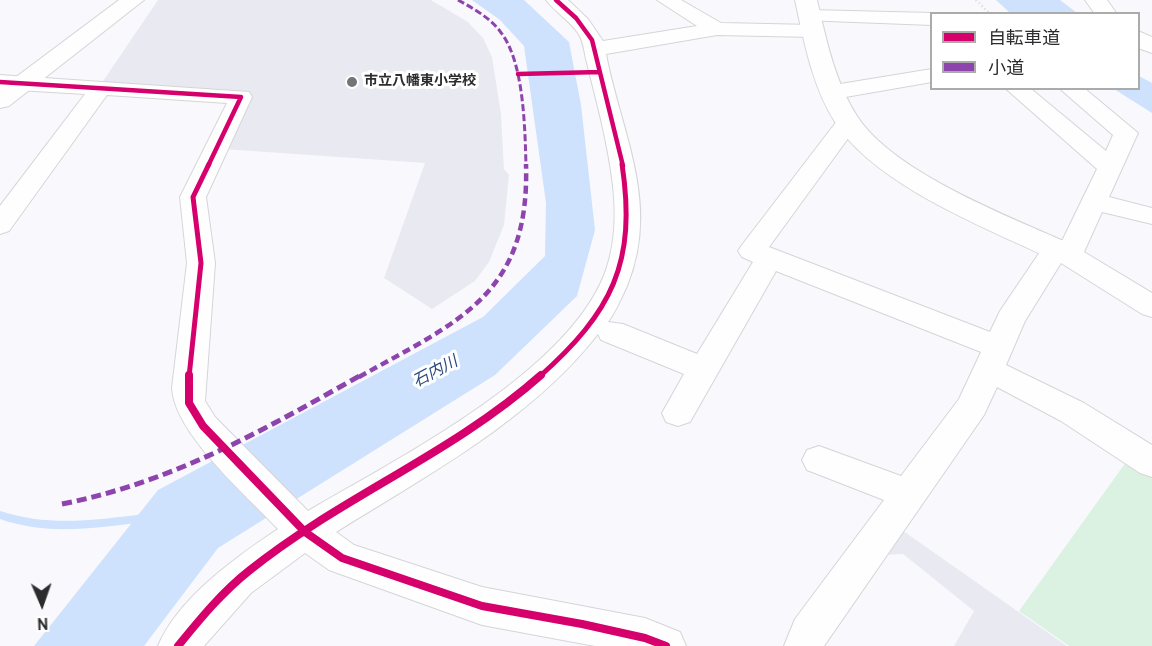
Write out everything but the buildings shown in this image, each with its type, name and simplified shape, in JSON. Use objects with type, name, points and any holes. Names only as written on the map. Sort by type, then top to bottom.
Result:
[{"type":"main road","points":[[0,77],[103,0]]},
{"type":"main road","points":[[0,101],[11,83],[133,0]]},
{"type":"main road","points":[[810,16],[834,92],[848,122],[862,138],[908,174],[1063,252]]},
{"type":"street","points":[[178,646],[211,606],[300,526],[459,436],[514,398],[568,350],[602,310],[623,263],[626,241],[626,199],[620,148],[593,42],[580,22],[556,0]]},
{"type":"street","points":[[667,0],[717,29]]},
{"type":"street","points":[[595,49],[810,16],[930,19]]},
{"type":"street","points":[[834,92],[930,75]]},
{"type":"street","points":[[11,83],[241,97],[193,197],[201,263],[188,388],[189,403],[203,426],[300,526],[342,558],[482,606],[645,638],[666,646]]},
{"type":"street","points":[[0,225],[100,89]]},
{"type":"street","points":[[1018,90],[1110,167]]},
{"type":"street","points":[[804,646],[809,633],[972,406],[1025,293],[1063,252],[1096,202],[1126,133],[1072,90]]},
{"type":"street","points":[[848,122],[752,251],[993,359],[1032,388],[1077,413],[1152,463]]},
{"type":"street","points":[[1096,202],[1152,216]]},
{"type":"street","points":[[1063,252],[1152,307]]},
{"type":"street","points":[[678,413],[769,258]]},
{"type":"street","points":[[612,332],[703,369]]},
{"type":"street","points":[[819,460],[908,494]]},
{"type":"path","points":[[976,0],[988,12]]},
{"type":"shaded area","points":[[158,0],[431,0],[468,22],[483,38],[492,57],[501,114],[504,169],[509,175],[504,225],[489,262],[475,281],[432,309],[384,278],[425,163],[223,149],[250,93],[101,84]]},
{"type":"shaded area","points":[[902,530],[1067,646],[954,646],[974,611],[903,554],[884,555]]},
{"type":"green space","points":[[1129,458],[1152,474],[1152,646],[1069,646],[1019,611]]},
{"type":"water","name":"石内川","points":[[472,0],[524,0],[569,42],[581,105],[595,230],[577,296],[495,375],[218,548],[144,646],[34,646],[158,490],[483,317],[545,256],[546,203],[524,46],[500,20]]},
{"type":"water","points":[[996,0],[1060,0],[1076,12],[1009,12]]},
{"type":"water","points":[[1140,77],[1152,83],[1152,113],[1116,90],[1140,90]]},
{"type":"waterway","points":[[0,515],[17,521],[53,526],[145,518]]},
{"type":"marked path","points":[[62,504],[103,496],[143,484],[182,469],[259,432],[439,331],[474,307],[499,281],[518,242],[526,201],[526,157],[518,76],[510,46],[502,33],[492,22],[458,0]]},
{"type":"cycle path","points":[[178,646],[206,612],[260,562],[467,432],[521,393],[568,351],[603,308],[623,262],[626,247],[628,214],[622,164],[592,40],[576,18],[556,0]]},
{"type":"cycle path","points":[[518,74],[600,72]]},
{"type":"cycle path","points":[[0,82],[241,97],[193,197],[201,263],[188,388],[189,403],[203,426],[305,532],[342,558],[482,606],[582,624],[645,638],[666,646]]},
{"type":"place","name":"市立八幡東小学校","points":[[352,82]]}]
